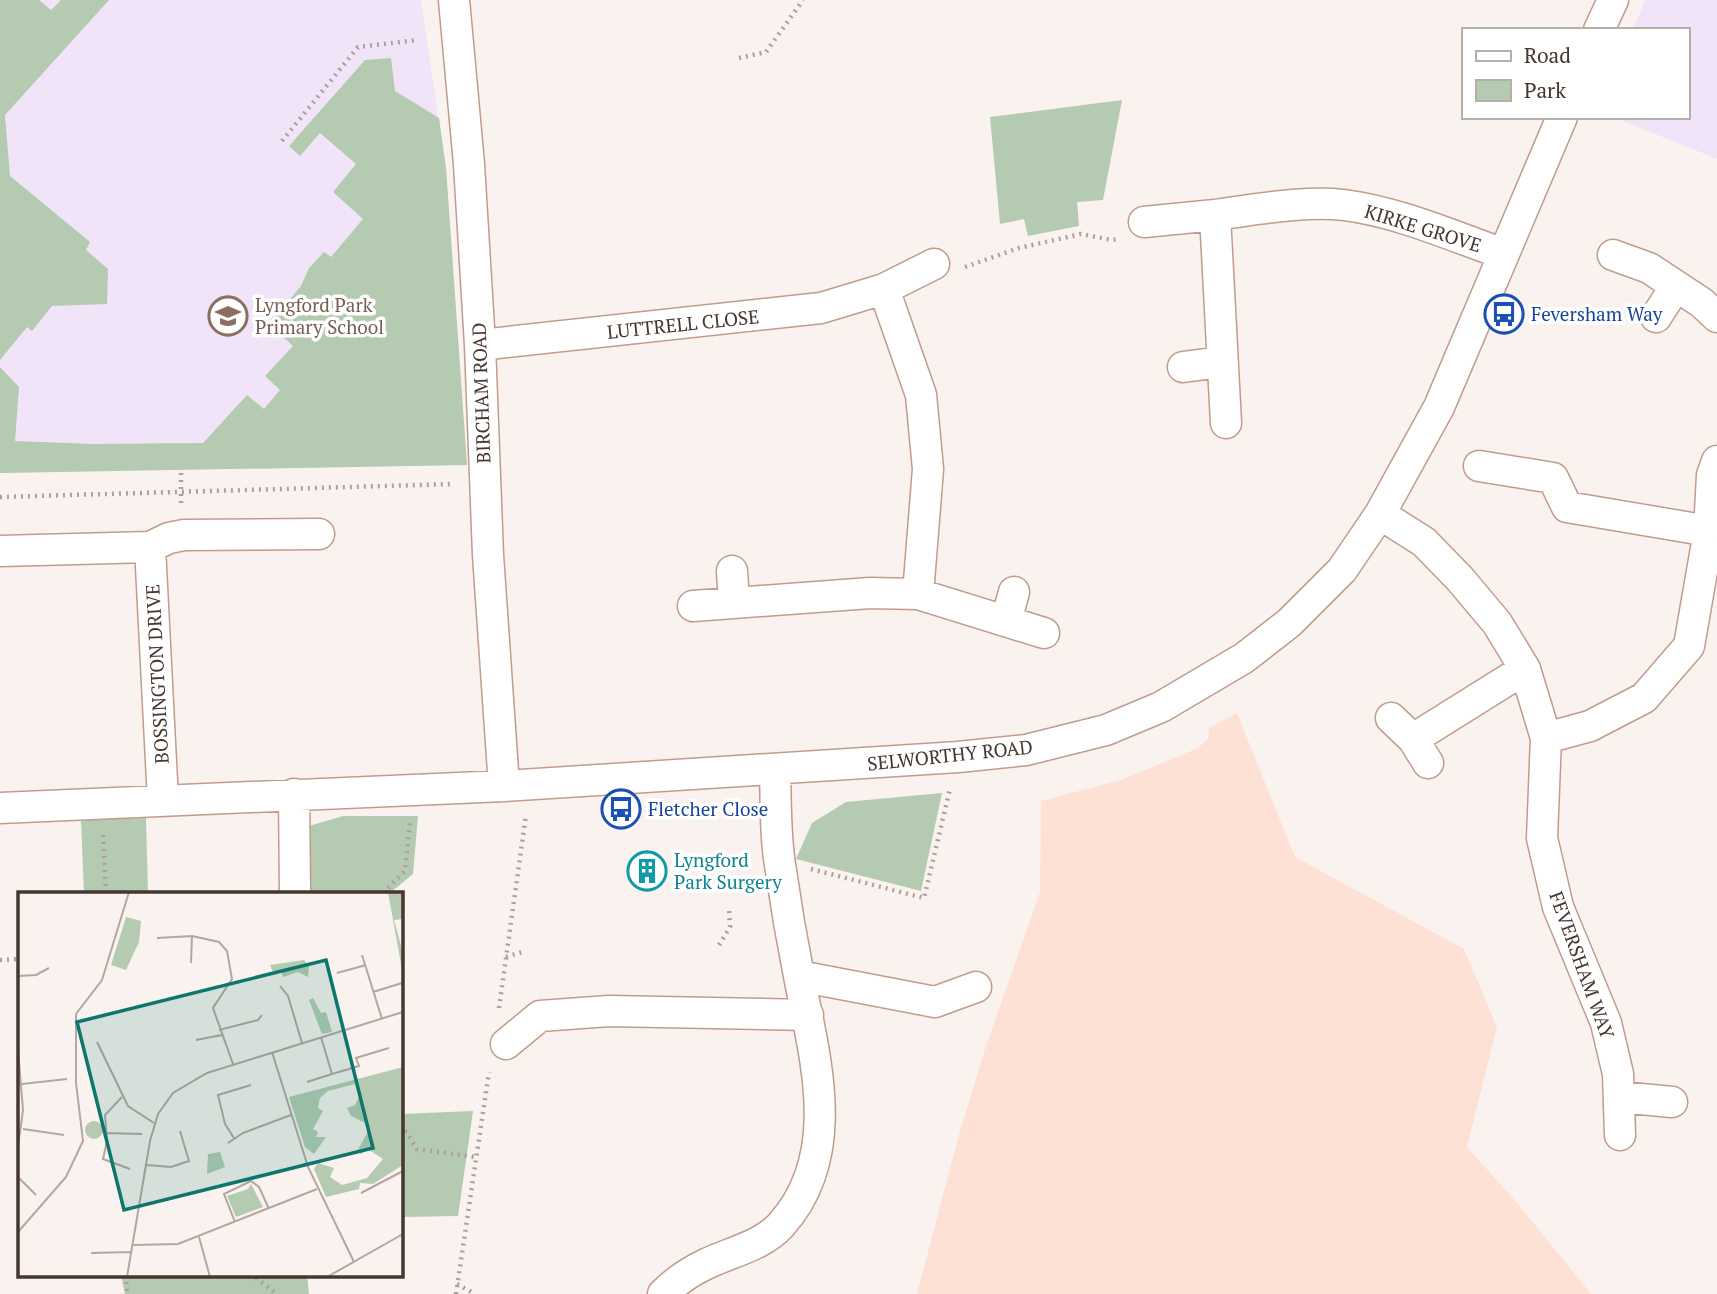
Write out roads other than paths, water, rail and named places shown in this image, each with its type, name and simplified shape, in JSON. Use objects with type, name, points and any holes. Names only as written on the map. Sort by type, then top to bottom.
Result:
[{"type":"street","name":"BIRCHAM ROAD","points":[[454,0],[469,164],[480,345],[488,555],[504,786]]},
{"type":"street","points":[[1600,28],[1613,0]]},
{"type":"street","name":"SELWORTHY ROAD","points":[[504,786],[775,770],[1026,750],[1106,730],[1161,707],[1207,682],[1244,658],[1289,623],[1342,570],[1380,514],[1439,407],[1561,119]]},
{"type":"street","name":"KIRKE GROVE","points":[[1144,222],[1280,206],[1343,205],[1395,217],[1504,254]]},
{"type":"street","points":[[1215,215],[1226,423]]},
{"type":"street","points":[[1613,255],[1649,268],[1717,317]]},
{"type":"street","name":"LUTTRELL CLOSE","points":[[480,345],[821,308],[884,289],[934,264]]},
{"type":"street","points":[[1656,317],[1676,286]]},
{"type":"street","points":[[884,289],[921,396],[928,468],[918,593]]},
{"type":"street","points":[[1183,367],[1222,362]]},
{"type":"street","points":[[1546,737],[1590,726],[1644,698],[1689,646],[1709,531],[1712,475],[1717,461]]},
{"type":"street","points":[[1479,466],[1553,478],[1567,507],[1709,531]]},
{"type":"street","name":"FEVERSHAM WAY","points":[[1380,514],[1424,542],[1460,579],[1497,623],[1525,668],[1546,737],[1542,838],[1558,907],[1606,1023],[1618,1074],[1620,1135]]},
{"type":"street","points":[[0,551],[150,547],[169,538],[184,535],[319,534]]},
{"type":"street","name":"BOSSINGTON DRIVE","points":[[150,547],[163,801]]},
{"type":"street","points":[[732,571],[734,603]]},
{"type":"street","points":[[1006,621],[1014,592]]},
{"type":"street","points":[[693,606],[870,593],[918,593],[1044,633]]},
{"type":"street","points":[[1391,719],[1420,751],[1525,668]]},
{"type":"street","points":[[663,1294],[678,1279],[750,1246],[778,1229],[797,1207],[813,1167],[821,1120],[818,1072],[780,866],[775,770]]},
{"type":"street","points":[[0,808],[504,786]]},
{"type":"street","points":[[294,794],[295,892]]},
{"type":"street","points":[[799,976],[935,1002],[976,987]]},
{"type":"street","points":[[506,1044],[540,1016],[609,1011],[808,1016]]},
{"type":"street","points":[[1620,1097],[1672,1102]]},
{"type":"place","name":"Feversham Way","points":[[1504,314]]},
{"type":"place","name":"Lyngford Park Primary School","points":[[228,316]]},
{"type":"place","name":"Fletcher Close","points":[[621,809]]},
{"type":"place","name":"Lyngford Park Surgery","points":[[647,871]]}]
